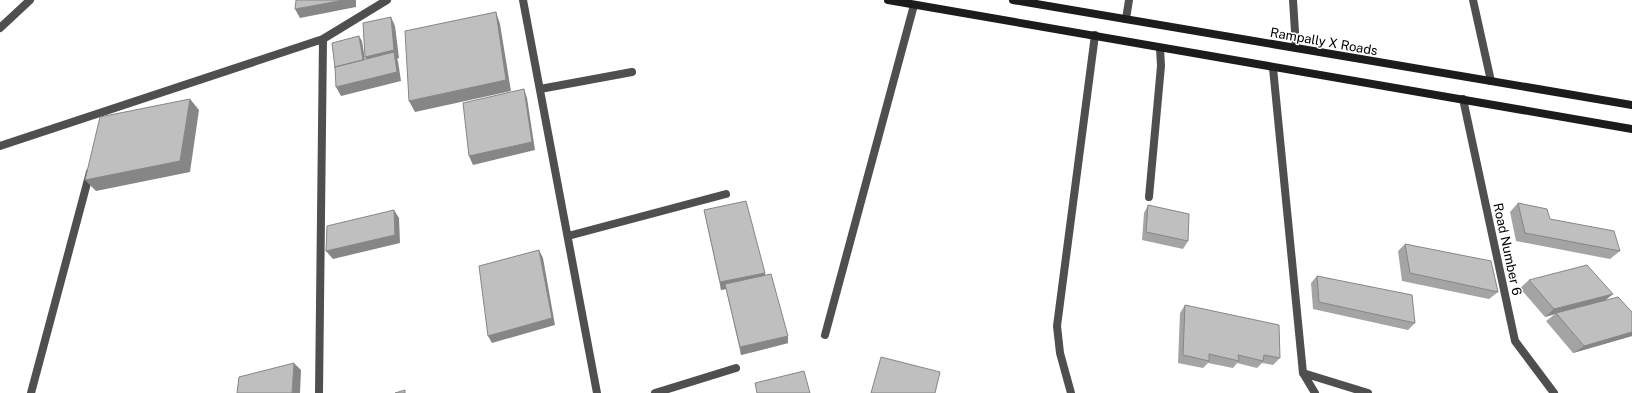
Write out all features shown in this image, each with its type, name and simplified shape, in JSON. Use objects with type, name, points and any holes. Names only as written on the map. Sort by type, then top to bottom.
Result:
[{"type":"main road","points":[[888,0],[1095,35],[1273,68],[1632,128]]},
{"type":"main road","name":"Rampally X Roads","points":[[1013,0],[1632,105]]},
{"type":"street","points":[[0,28],[30,0]]},
{"type":"street","points":[[0,146],[105,115],[322,39],[387,0]]},
{"type":"street","points":[[523,0],[597,393]]},
{"type":"street","points":[[1126,19],[1129,0]]},
{"type":"street","points":[[1293,0],[1296,48]]},
{"type":"street","points":[[1473,0],[1491,81]]},
{"type":"street","points":[[826,335],[914,5]]},
{"type":"street","points":[[1071,393],[1060,353],[1056,326],[1095,35]]},
{"type":"street","points":[[319,393],[322,39]]},
{"type":"street","points":[[1149,197],[1161,66],[1160,48]]},
{"type":"street","points":[[1273,68],[1302,374],[1314,393]]},
{"type":"street","points":[[540,89],[632,72]]},
{"type":"street","name":"Road Number 6","points":[[1464,99],[1514,341],[1554,393]]},
{"type":"street","points":[[31,393],[92,164]]},
{"type":"street","points":[[568,236],[726,194]]},
{"type":"street","points":[[654,393],[736,368]]},
{"type":"street","points":[[1302,374],[1368,393]]},
{"type":"building","points":[[296,0],[344,0],[295,9]]},
{"type":"building","points":[[496,12],[506,80],[409,101],[405,31]]},
{"type":"building","points":[[391,17],[394,50],[365,57],[363,23]]},
{"type":"building","points":[[359,36],[363,60],[335,68],[332,43]]},
{"type":"building","points":[[394,52],[397,72],[336,87],[335,67]]},
{"type":"building","points":[[524,89],[532,142],[469,156],[463,103]]},
{"type":"building","points":[[190,99],[180,161],[85,180],[100,117]]},
{"type":"building","points":[[746,201],[765,273],[720,282],[704,210]]},
{"type":"building","points":[[1518,203],[1547,209],[1550,219],[1614,231],[1620,251],[1525,233]]},
{"type":"building","points":[[1148,205],[1189,214],[1188,241],[1146,232]]},
{"type":"building","points":[[394,210],[395,235],[326,251],[327,226]]},
{"type":"building","points":[[1405,244],[1491,261],[1498,292],[1410,273]]},
{"type":"building","points":[[539,250],[552,318],[488,336],[479,266]]},
{"type":"building","points":[[1587,265],[1613,294],[1554,309],[1529,280]]},
{"type":"building","points":[[771,274],[788,336],[740,347],[725,284]]},
{"type":"building","points":[[1317,276],[1412,295],[1415,323],[1319,302]]},
{"type":"building","points":[[1618,297],[1632,312],[1632,332],[1584,346],[1556,313]]},
{"type":"building","points":[[1185,305],[1279,325],[1280,358],[1264,355],[1263,361],[1238,355],[1239,361],[1209,354],[1209,361],[1183,355]]},
{"type":"building","points":[[881,357],[940,372],[935,393],[871,393]]},
{"type":"building","points":[[294,363],[292,393],[237,393],[239,377]]},
{"type":"building","points":[[804,371],[810,393],[757,393],[755,383]]},
{"type":"building","points":[[405,390],[405,393],[395,393]]}]
